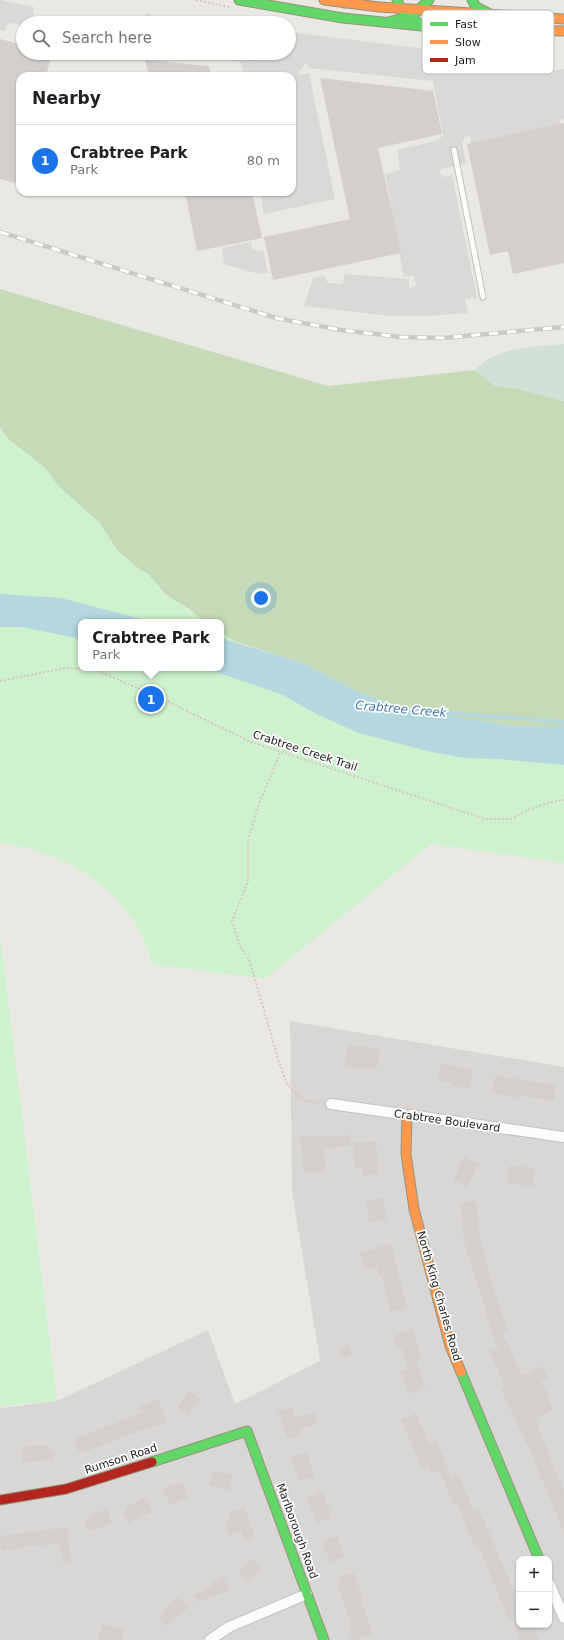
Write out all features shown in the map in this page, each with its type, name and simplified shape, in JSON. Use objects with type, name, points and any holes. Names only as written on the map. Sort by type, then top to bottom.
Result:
[{"type":"main road","points":[[239,0],[343,18],[422,26]]},
{"type":"main road","points":[[324,0],[422,10]]},
{"type":"main road","points":[[345,3],[354,0]]},
{"type":"main road","points":[[397,0],[401,9],[422,26]]},
{"type":"main road","points":[[389,22],[410,17],[429,0]]},
{"type":"main road","points":[[472,0],[476,7],[482,10]]},
{"type":"main road","points":[[554,19],[564,19]]},
{"type":"main road","points":[[554,31],[564,31]]},
{"type":"main road","name":"North King Charles Road","points":[[407,1115],[406,1154],[414,1209],[450,1346],[538,1556]]},
{"type":"main road","name":"Rumson Road","points":[[0,1500],[66,1489],[246,1431]]},
{"type":"main road","name":"Marlborough Road","points":[[246,1431],[324,1640]]},
{"type":"street","name":"Crabtree Boulevard","points":[[331,1104],[564,1137]]},
{"type":"street","points":[[552,1590],[564,1618]]},
{"type":"street","points":[[210,1640],[229,1627],[307,1594]]},
{"type":"lane","points":[[454,150],[483,298]]},
{"type":"path","name":"Crabtree Creek Trail","points":[[0,681],[65,668],[78,668]]},
{"type":"path","name":"Crabtree Creek Trail","points":[[98,671],[158,697],[251,742],[485,818],[511,819],[530,809],[564,800]]},
{"type":"path","points":[[280,752],[248,839],[248,881],[234,914],[233,926],[240,946],[249,959],[279,1062],[287,1084],[299,1097],[306,1101],[331,1104]]},
{"type":"shaded area","points":[[0,0],[34,7],[34,16],[16,16],[16,24],[8,23],[4,31],[0,30]]},
{"type":"shaded area","points":[[146,13],[153,16],[145,16]]},
{"type":"shaded area","points":[[296,33],[422,49],[422,74],[554,74],[554,70],[564,69],[564,119],[560,120],[561,125],[471,145],[470,136],[466,135],[462,142],[466,164],[444,168],[439,172],[440,175],[444,177],[452,175],[477,298],[465,299],[468,313],[427,316],[390,316],[304,306],[313,278],[324,275],[328,283],[343,284],[344,274],[409,279],[409,288],[416,285],[414,275],[404,277],[385,174],[400,170],[397,150],[435,141],[443,136],[433,81],[308,68],[306,62],[298,74],[309,73],[335,199],[264,214],[261,196],[296,196],[296,72],[243,72],[241,63],[238,61],[229,60],[296,60]]},
{"type":"shaded area","points":[[251,242],[253,251],[263,250],[268,273],[259,274],[224,264],[222,248]]},
{"type":"shaded area","points":[[564,344],[564,401],[515,388],[495,386],[475,370],[494,356],[505,352],[528,347]]},
{"type":"shaded area","points":[[290,1021],[564,1067],[564,1640],[0,1640],[0,1408],[57,1401],[208,1330],[235,1404],[320,1361],[292,1192]]},
{"type":"green space","points":[[0,289],[328,386],[475,370],[495,386],[515,388],[564,401],[564,725],[550,727],[513,726],[403,708],[359,692],[303,663],[234,641],[224,634],[224,619],[201,619],[189,609],[166,595],[147,573],[140,570],[117,550],[99,522],[59,487],[46,469],[7,438],[0,427]]},
{"type":"green space","points":[[0,427],[7,438],[46,469],[59,487],[99,522],[117,550],[140,570],[147,573],[166,595],[202,619],[78,619],[78,671],[224,671],[224,634],[234,641],[271,684],[564,741],[564,863],[431,844],[265,979],[152,964],[143,939],[131,917],[115,897],[96,881],[74,867],[51,856],[26,848],[0,843]]},
{"type":"green space","points":[[0,934],[57,1401],[0,1406]]},
{"type":"water","points":[[0,594],[61,598],[142,619],[78,619],[78,638],[22,627],[0,627]]},
{"type":"water","points":[[224,639],[303,663],[359,692],[403,708],[513,726],[550,727],[564,725],[564,765],[498,759],[465,758],[431,752],[359,733],[314,713],[283,695],[214,671],[224,671]]},
{"type":"building","points":[[0,39],[16,43],[16,60],[50,60],[47,72],[16,72],[16,183],[0,179]]},
{"type":"building","points":[[145,60],[209,66],[210,72],[148,72]]},
{"type":"building","points":[[320,78],[433,91],[442,134],[378,148],[401,253],[273,280],[264,237],[350,219]]},
{"type":"building","points":[[564,123],[564,263],[513,274],[508,251],[490,255],[467,144]]},
{"type":"building","points":[[186,196],[253,196],[262,238],[197,251]]},
{"type":"building","points":[[348,1045],[380,1049],[377,1068],[365,1067],[365,1069],[345,1067]]},
{"type":"building","points":[[441,1063],[473,1070],[470,1089],[453,1086],[453,1083],[438,1080]]},
{"type":"building","points":[[495,1076],[556,1085],[554,1101],[518,1095],[518,1098],[492,1093]]},
{"type":"building","points":[[322,1135],[322,1137],[350,1135],[351,1146],[323,1148],[326,1171],[304,1173],[300,1137]]},
{"type":"building","points":[[376,1141],[379,1174],[363,1176],[362,1167],[355,1168],[353,1143]]},
{"type":"building","points":[[464,1157],[479,1164],[467,1187],[453,1180]]},
{"type":"building","points":[[509,1166],[535,1168],[532,1186],[507,1182]]},
{"type":"building","points":[[383,1198],[386,1219],[369,1222],[366,1201]]},
{"type":"building","points":[[476,1201],[479,1227],[477,1227],[496,1297],[508,1330],[502,1332],[522,1375],[543,1366],[548,1378],[541,1381],[553,1409],[535,1419],[564,1492],[564,1533],[532,1455],[501,1389],[505,1387],[490,1352],[498,1349],[484,1311],[486,1310],[464,1242],[460,1202]]},
{"type":"building","points":[[391,1244],[407,1308],[390,1312],[382,1275],[379,1276],[377,1266],[365,1269],[360,1253]]},
{"type":"building","points":[[412,1329],[422,1358],[415,1360],[426,1387],[409,1394],[401,1372],[408,1369],[401,1348],[397,1349],[393,1336]]},
{"type":"building","points":[[349,1345],[352,1354],[341,1358],[338,1349]]},
{"type":"building","points":[[189,1391],[201,1399],[188,1415],[177,1408]]},
{"type":"building","points":[[158,1399],[167,1422],[149,1429],[148,1427],[85,1452],[85,1450],[79,1452],[74,1439],[142,1413],[140,1407]]},
{"type":"building","points":[[291,1407],[295,1418],[314,1413],[317,1424],[300,1429],[301,1434],[288,1439],[278,1412]]},
{"type":"building","points":[[416,1413],[430,1445],[437,1442],[451,1477],[458,1474],[474,1512],[479,1510],[516,1596],[516,1628],[534,1628],[539,1640],[520,1640],[512,1619],[509,1620],[478,1545],[475,1547],[457,1504],[454,1505],[439,1470],[432,1473],[429,1466],[422,1469],[401,1419]]},
{"type":"building","points":[[49,1445],[49,1450],[53,1450],[54,1460],[22,1462],[22,1446]]},
{"type":"building","points":[[307,1452],[314,1476],[299,1481],[291,1458]]},
{"type":"building","points":[[214,1471],[219,1473],[220,1471],[233,1475],[228,1490],[209,1485]]},
{"type":"building","points":[[182,1482],[188,1497],[170,1505],[163,1488]]},
{"type":"building","points":[[322,1491],[332,1517],[317,1523],[307,1497]]},
{"type":"building","points":[[146,1497],[153,1512],[128,1523],[123,1512],[127,1511],[125,1508]]},
{"type":"building","points":[[245,1508],[255,1538],[244,1541],[241,1531],[229,1535],[225,1522],[230,1520],[228,1513]]},
{"type":"building","points":[[106,1509],[112,1523],[88,1532],[84,1521],[91,1519],[89,1516]]},
{"type":"building","points":[[67,1527],[71,1563],[63,1564],[60,1543],[1,1551],[0,1536]]},
{"type":"building","points":[[337,1536],[345,1557],[330,1562],[322,1541]]},
{"type":"building","points":[[252,1558],[262,1568],[248,1583],[238,1573]]},
{"type":"building","points":[[353,1572],[364,1600],[361,1601],[373,1634],[356,1640],[353,1640],[348,1627],[352,1625],[337,1585],[340,1584],[338,1578]]},
{"type":"building","points":[[223,1577],[229,1590],[198,1602],[194,1595],[212,1586],[211,1583]]},
{"type":"building","points":[[179,1596],[189,1607],[166,1626],[159,1619],[163,1614],[161,1613]]},
{"type":"building","points":[[102,1624],[125,1629],[122,1640],[98,1640]]},
{"type":"waterway","name":"Crabtree Creek","points":[[413,710],[564,722]]},
{"type":"railway","points":[[0,232],[276,318],[341,330],[401,337],[443,338],[564,327]]},
{"type":"traffic: fast","points":[[239,0],[343,18],[422,26]]},
{"type":"traffic: fast","points":[[345,3],[354,0]]},
{"type":"traffic: fast","points":[[397,0],[401,9],[422,26]]},
{"type":"traffic: fast","points":[[389,22],[413,15],[429,0]]},
{"type":"traffic: fast","points":[[472,0],[476,7],[482,10]]},
{"type":"traffic: fast","points":[[461,1372],[538,1556]]},
{"type":"traffic: fast","points":[[152,1462],[247,1431],[324,1640]]},
{"type":"traffic: slow","points":[[324,0],[379,7],[425,10]]},
{"type":"traffic: slow","points":[[554,18],[564,19]]},
{"type":"traffic: slow","points":[[554,31],[564,31]]},
{"type":"traffic: slow","points":[[407,1115],[406,1154],[414,1209],[450,1346],[461,1372]]},
{"type":"traffic: jam","points":[[0,1500],[66,1489],[152,1462]]},
{"type":"place","name":"Crabtree Park","points":[[151,699]]}]
